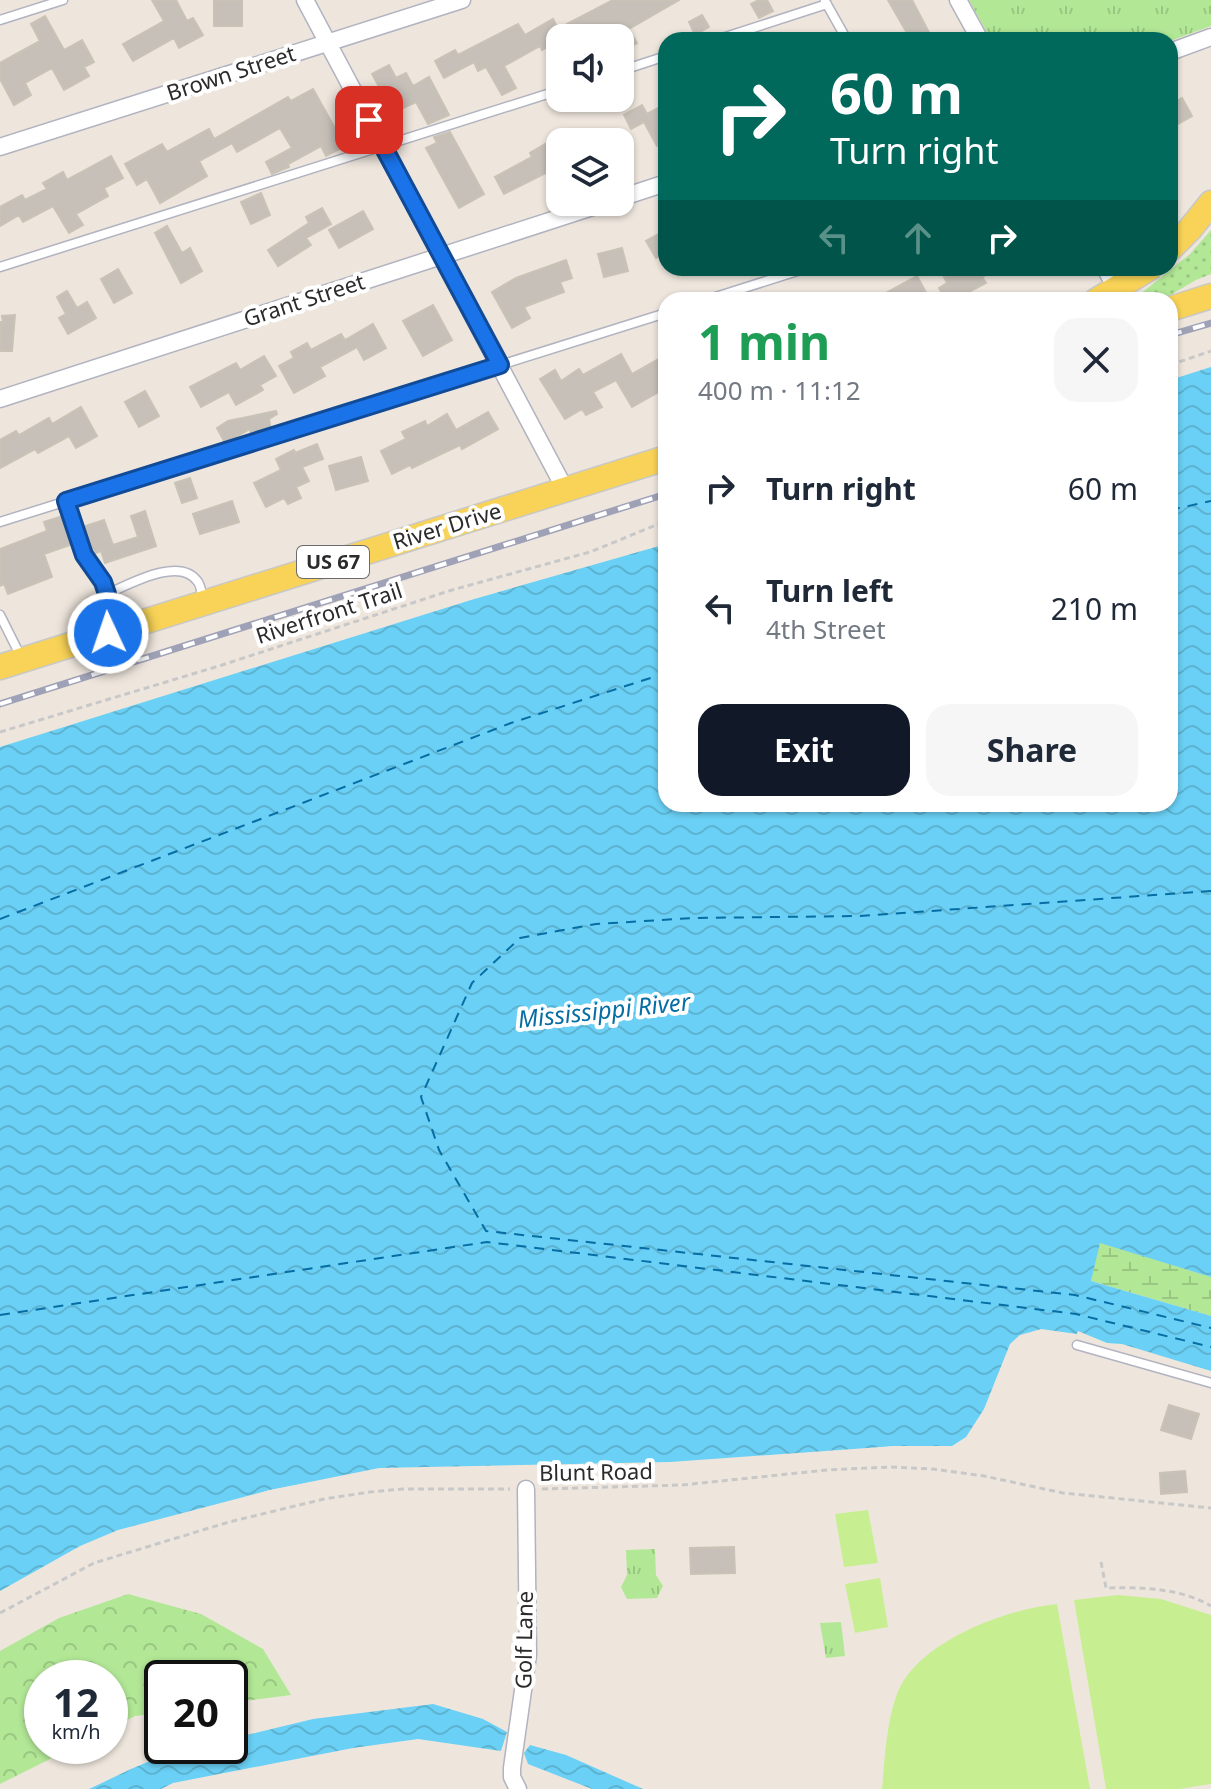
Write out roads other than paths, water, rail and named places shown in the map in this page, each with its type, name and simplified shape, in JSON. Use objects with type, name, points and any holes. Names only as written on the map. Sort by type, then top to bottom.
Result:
[{"type":"main road","points":[[1178,241],[1211,203]]},
{"type":"main road","points":[[1117,292],[1139,276]]},
{"type":"main road","points":[[1178,306],[1211,296]]},
{"type":"main road","name":"River Drive","points":[[11,663],[658,460]]},
{"type":"street","points":[[305,0],[565,489]]},
{"type":"street","name":"Brown Street","points":[[0,147],[462,0]]},
{"type":"street","points":[[958,0],[976,32]]},
{"type":"street","points":[[1178,49],[1211,37]]},
{"type":"street","points":[[634,193],[658,186]]},
{"type":"street","name":"Grant Street","points":[[0,399],[564,216]]},
{"type":"street","name":"Golf Lane","points":[[518,1789],[512,1777],[512,1768],[528,1655],[526,1489]]},
{"type":"lane","points":[[0,20],[63,0]]},
{"type":"lane","points":[[739,32],[826,2],[843,32]]},
{"type":"lane","points":[[634,66],[658,59]]},
{"type":"lane","points":[[0,267],[546,94]]},
{"type":"lane","points":[[731,292],[782,276]]},
{"type":"lane","points":[[0,522],[658,316]]},
{"type":"lane","points":[[66,501],[84,555],[103,582],[107,594],[108,633]]},
{"type":"lane","points":[[107,594],[146,576],[175,570],[189,574],[199,582],[204,603]]},
{"type":"lane","points":[[0,615],[11,663]]},
{"type":"lane","points":[[1077,1345],[1211,1383]]},
{"type":"water","name":"Mississippi River","points":[[1211,367],[1211,1277],[1100,1243],[1091,1281],[1211,1316],[1211,1371],[1122,1344],[1107,1343],[1078,1331],[1075,1338],[1036,1334],[1011,1349],[978,1432],[952,1450],[895,1446],[662,1468],[378,1470],[270,1490],[82,1548],[0,1594],[0,747],[471,600],[658,546],[658,812],[1178,812],[1178,377]]},
{"type":"water","points":[[433,1704],[483,1719],[507,1732],[501,1751],[418,1739],[353,1748],[173,1783],[161,1789],[89,1789],[144,1764],[248,1764],[248,1735],[313,1719]]},
{"type":"water","points":[[530,1745],[566,1755],[643,1789],[592,1789],[528,1764],[524,1753]]},
{"type":"railway","points":[[1178,333],[1211,323]]},
{"type":"railway","points":[[0,704],[658,497]]}]
